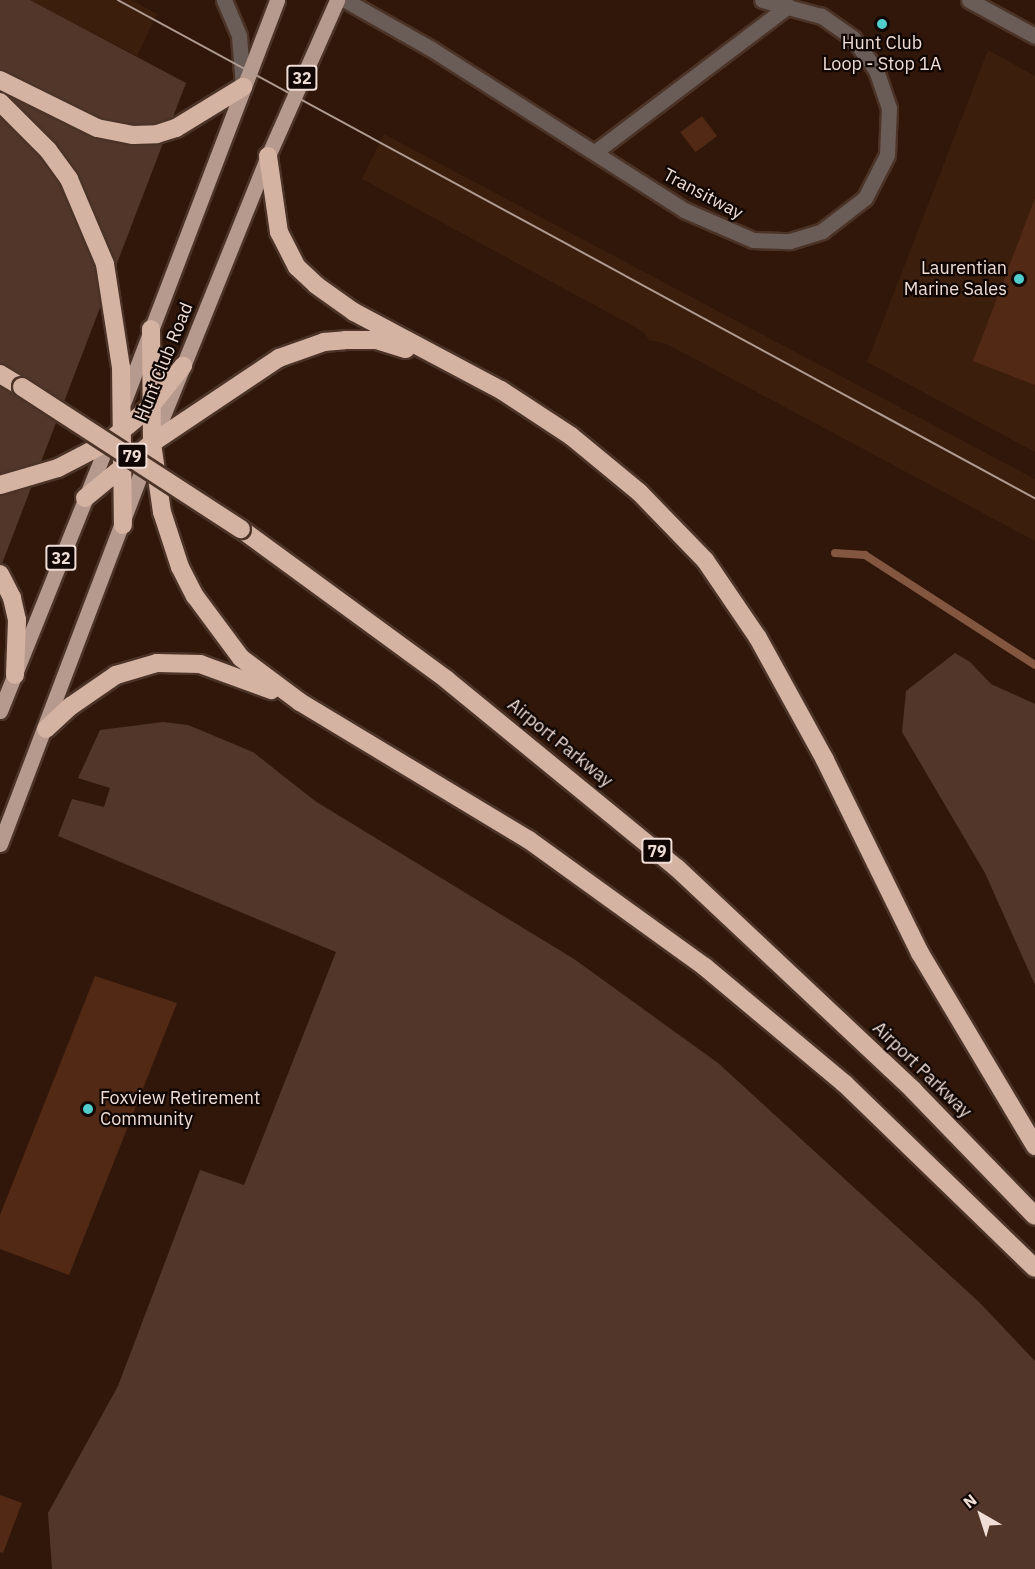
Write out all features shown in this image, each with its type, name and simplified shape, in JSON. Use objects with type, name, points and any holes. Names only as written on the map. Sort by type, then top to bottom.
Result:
[{"type":"highway","points":[[0,80],[97,128],[133,135],[157,134],[176,128],[243,87]]},
{"type":"highway","points":[[0,102],[48,150],[69,179],[96,236],[117,328],[122,406],[115,437],[122,466],[123,525]]},
{"type":"highway","points":[[268,156],[279,232],[297,267],[354,312],[501,390],[579,442],[671,523],[710,568],[758,638],[825,760],[920,953],[1035,1146]]},
{"type":"highway","points":[[151,329],[152,443],[169,537],[195,596],[241,658],[300,702],[529,840],[705,967],[845,1084],[1035,1268]]},
{"type":"highway","points":[[85,498],[152,443],[256,371],[324,342],[376,340],[434,356]]},
{"type":"highway","points":[[0,485],[58,468],[115,437],[150,406],[183,366]]},
{"type":"highway","name":"Airport Parkway","points":[[0,374],[241,529],[447,680],[677,868],[906,1082],[1035,1216]]},
{"type":"highway","points":[[0,574],[12,598],[17,620],[15,675]]},
{"type":"highway","points":[[46,729],[71,706],[116,675],[157,663],[201,664],[300,702]]},
{"type":"main road","name":"Hunt Club Road","points":[[122,406],[277,0]]},
{"type":"main road","name":"Hunt Club Road","points":[[0,844],[46,729],[152,443],[268,156],[337,0]]},
{"type":"main road","name":"32","points":[[0,711],[85,498],[115,437]]},
{"type":"street","points":[[224,0],[239,36],[243,87]]},
{"type":"street","name":"Transitway","points":[[345,0],[430,48],[684,210],[753,240],[771,242],[807,237],[851,212],[877,179],[887,154],[890,134],[884,88],[853,38],[821,16],[762,0]]},
{"type":"street","points":[[969,0],[1035,36]]},
{"type":"street","points":[[595,152],[788,6]]},
{"type":"shaded area","points":[[0,0],[30,0],[186,83],[0,569]]},
{"type":"shaded area","points":[[30,0],[132,0],[157,14],[137,56]]},
{"type":"shaded area","points":[[988,50],[1035,76],[1035,452],[867,362]]},
{"type":"shaded area","points":[[384,134],[1035,479],[1035,541],[667,344],[649,340],[644,332],[362,179]]},
{"type":"shaded area","points":[[955,653],[970,662],[991,684],[1035,704],[1035,985],[985,873],[902,732],[906,691]]},
{"type":"shaded area","points":[[163,722],[188,725],[253,752],[315,801],[574,959],[718,1063],[979,1302],[1035,1361],[1035,1569],[52,1569],[48,1513],[118,1386],[200,1170],[244,1185],[336,952],[58,836],[72,799],[104,807],[110,788],[78,778],[100,730]]},
{"type":"building","points":[[702,116],[717,136],[695,152],[680,132]]},
{"type":"building","name":"Laurentian Marine Sales","points":[[1035,198],[1035,385],[973,361]]},
{"type":"building","name":"Foxview Retirement Community","points":[[95,976],[177,1003],[69,1275],[0,1249],[0,1215]]},
{"type":"building","points":[[0,1495],[22,1503],[3,1553],[0,1552]]},
{"type":"waterway","points":[[835,553],[865,555],[1035,665]]},
{"type":"tram line","points":[[118,0],[1035,498]]},
{"type":"place","name":"Hunt Club Loop - Stop 1A","points":[[882,24]]},
{"type":"place","name":"Laurentian Marine Sales","points":[[1019,279]]},
{"type":"place","name":"Foxview Retirement Community","points":[[88,1109]]}]
